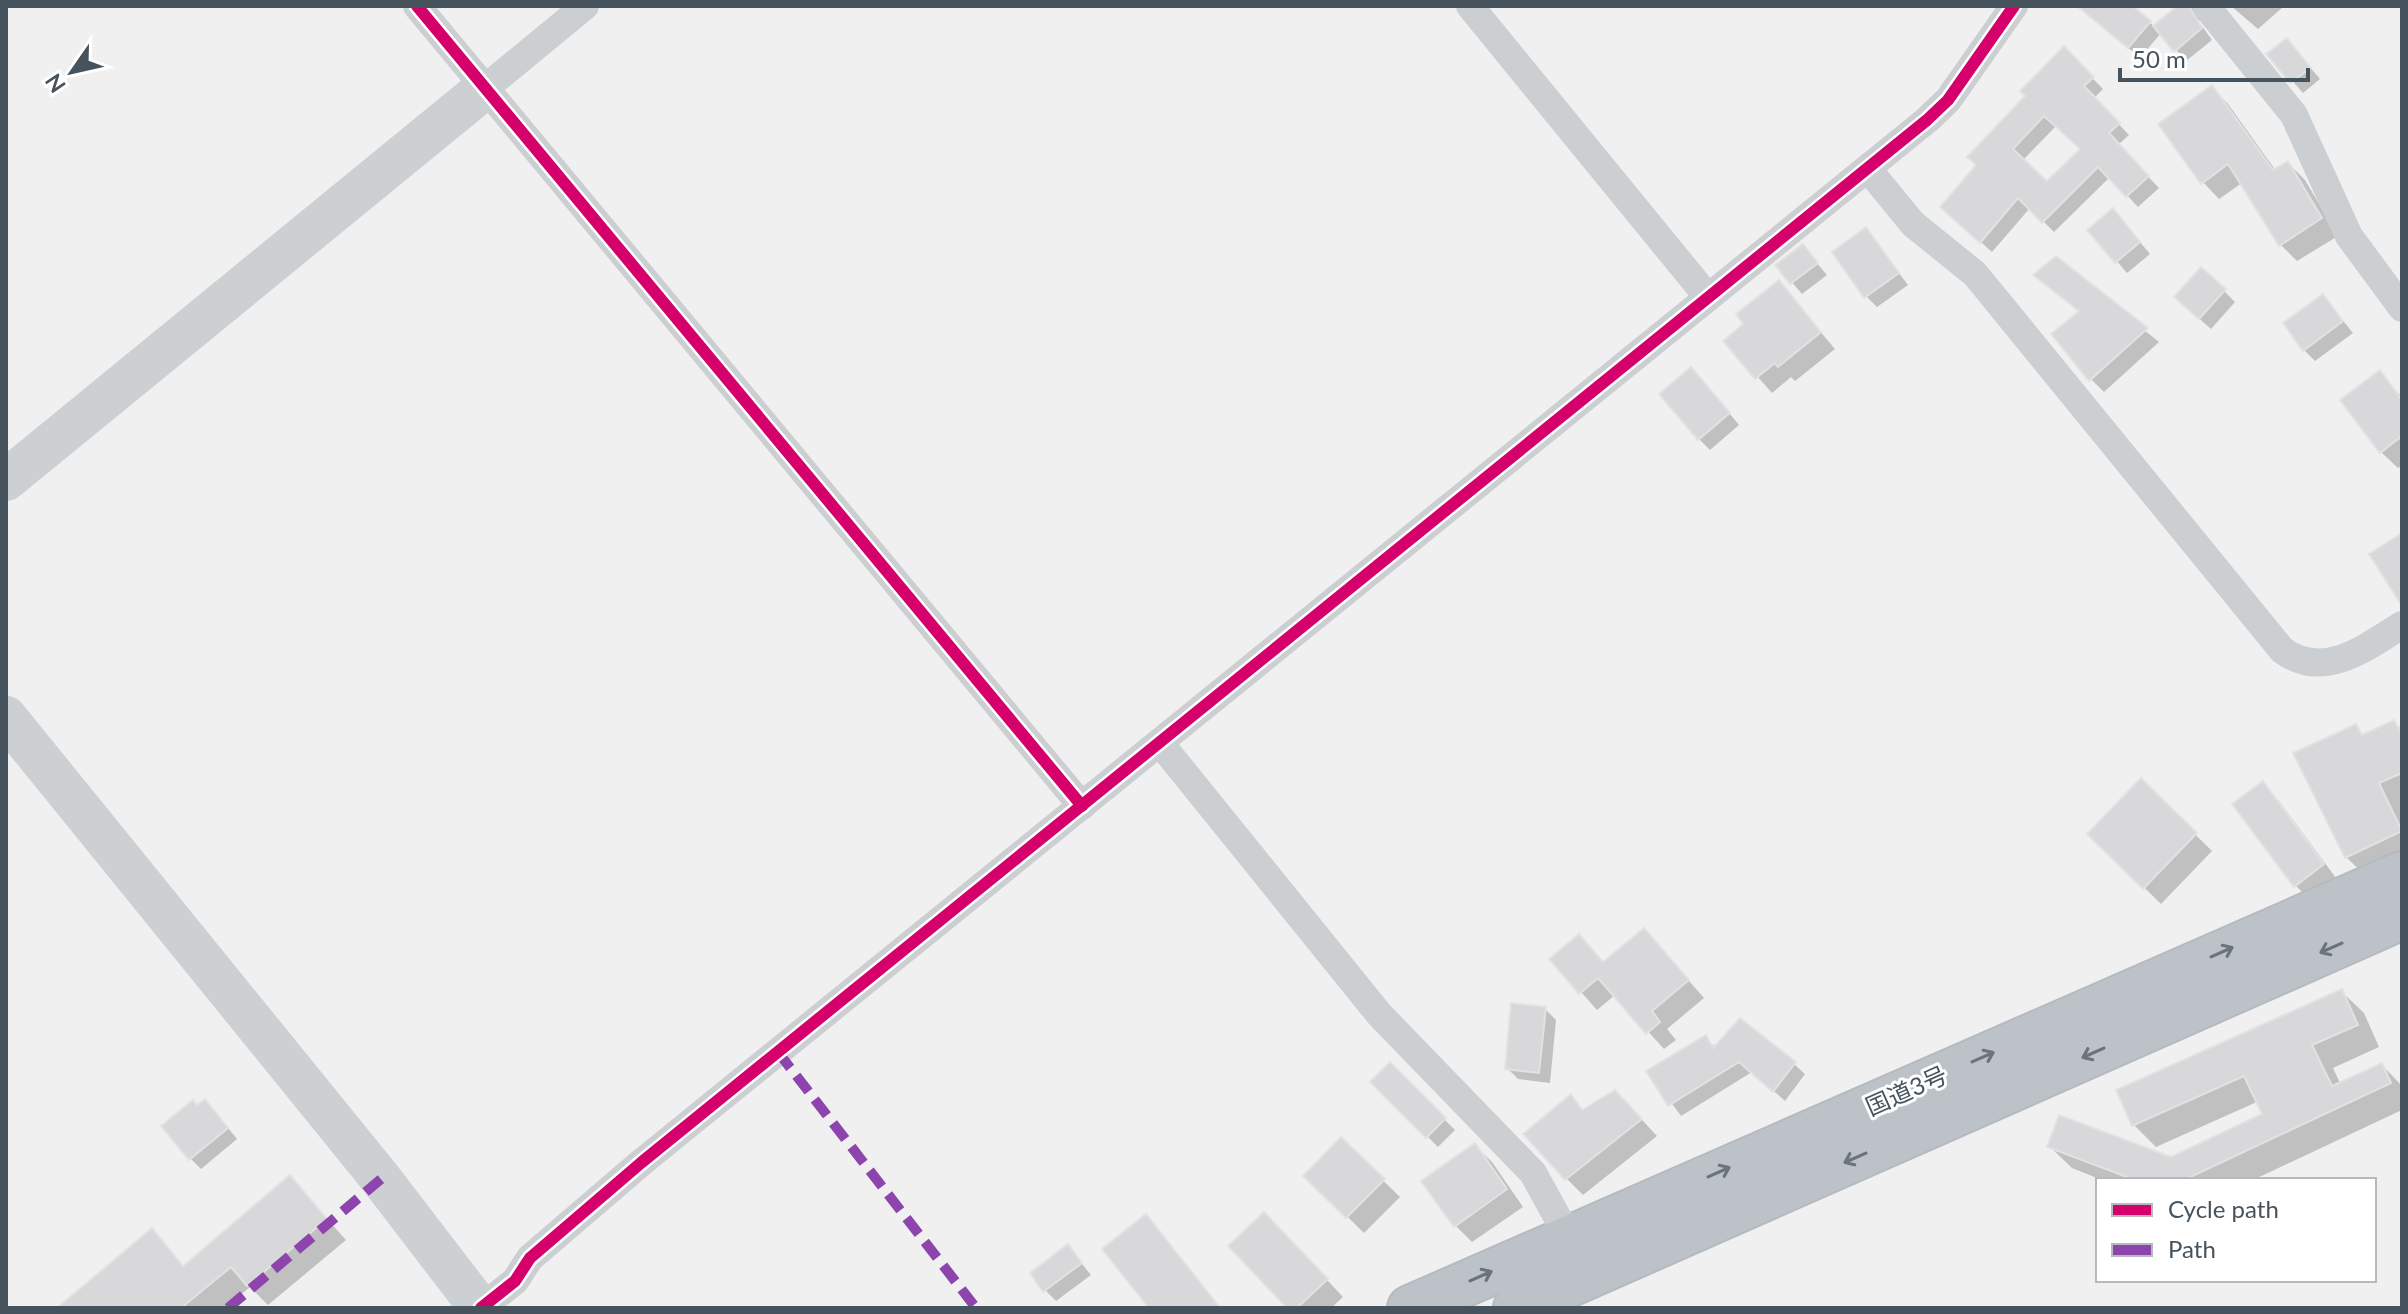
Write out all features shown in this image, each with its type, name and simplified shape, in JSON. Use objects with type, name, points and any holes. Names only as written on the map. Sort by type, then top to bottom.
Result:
[{"type":"highway","name":"国道3号","points":[[1410,1308],[2402,874]]},
{"type":"highway","name":"国道3号","points":[[1516,1308],[2402,917]]},
{"type":"street","points":[[417,6],[1082,806]]},
{"type":"street","points":[[6,480],[585,6]]},
{"type":"street","points":[[1470,6],[1707,296]]},
{"type":"street","points":[[6,717],[372,1167],[481,1308],[515,1281],[530,1258],[642,1162],[1707,296],[1868,169],[1948,100],[2014,6]]},
{"type":"street","points":[[2206,6],[2294,115],[2349,236],[2402,308]]},
{"type":"street","points":[[1868,169],[1913,224],[1975,274],[2282,650],[2297,661],[2335,661],[2352,656],[2402,625]]},
{"type":"street","points":[[1160,743],[1379,1014],[1533,1173],[1570,1237],[1588,1276]]},
{"type":"building","points":[[2077,6],[2133,6],[2151,21],[2128,48]]},
{"type":"building","points":[[2177,6],[2189,6],[2202,28],[2174,52],[2153,26]]},
{"type":"building","points":[[2287,38],[2311,68],[2290,83],[2266,54]]},
{"type":"building","points":[[2064,46],[2094,77],[2084,86],[2120,123],[2109,133],[2149,176],[2126,197],[2098,167],[2042,223],[2018,198],[1980,243],[1940,207],[1976,165],[1967,157],[2025,96],[2020,91]],"holes":[[[2044,116],[2080,149],[2047,181],[2013,149]]]},
{"type":"building","points":[[2212,85],[2273,170],[2288,161],[2322,218],[2279,246],[2228,164],[2201,184],[2158,124]]},
{"type":"building","points":[[2113,208],[2140,242],[2115,263],[2087,230]]},
{"type":"building","points":[[1866,227],[1899,273],[1864,298],[1832,252]]},
{"type":"building","points":[[1803,244],[1818,263],[1790,284],[1775,265]]},
{"type":"building","points":[[2056,256],[2148,328],[2089,381],[2051,334],[2079,311],[2033,275]]},
{"type":"building","points":[[2201,267],[2226,289],[2199,319],[2174,297]]},
{"type":"building","points":[[1779,280],[1821,332],[1778,367],[1775,363],[1755,379],[1723,341],[1743,324],[1736,314]]},
{"type":"building","points":[[2323,294],[2343,321],[2303,351],[2283,323]]},
{"type":"building","points":[[1691,367],[1730,413],[1698,440],[1659,394]]},
{"type":"building","points":[[2380,370],[2402,400],[2402,436],[2380,453],[2340,400]]},
{"type":"building","points":[[2402,533],[2402,606],[2369,554]]},
{"type":"building","points":[[2394,720],[2402,735],[2402,773],[2379,783],[2402,831],[2345,858],[2293,753],[2356,724],[2362,735]]},
{"type":"building","points":[[2141,778],[2197,833],[2143,889],[2087,834]]},
{"type":"building","points":[[2263,781],[2324,864],[2294,887],[2232,804]]},
{"type":"building","points":[[1644,928],[1689,980],[1652,1011],[1660,1022],[1646,1034],[1598,978],[1579,994],[1549,959],[1579,934],[1603,962]]},
{"type":"building","points":[[2342,989],[2358,1025],[2312,1045],[2332,1086],[2382,1063],[2391,1083],[2188,1178],[2130,1178],[2047,1147],[2059,1115],[2171,1157],[2262,1114],[2244,1076],[2132,1126],[2116,1090]]},
{"type":"building","points":[[1511,1003],[1546,1007],[1539,1073],[1505,1069]]},
{"type":"building","points":[[1740,1018],[1796,1062],[1773,1092],[1739,1062],[1668,1106],[1646,1071],[1706,1035],[1713,1048]]},
{"type":"building","points":[[1390,1062],[1446,1118],[1426,1138],[1370,1082]]},
{"type":"building","points":[[1615,1090],[1642,1119],[1565,1180],[1523,1134],[1571,1094],[1582,1110]]},
{"type":"building","points":[[205,1099],[228,1128],[189,1160],[161,1126],[193,1100],[197,1105]]},
{"type":"building","points":[[1341,1137],[1385,1179],[1346,1218],[1303,1176]]},
{"type":"building","points":[[1475,1143],[1507,1189],[1454,1227],[1421,1181]]},
{"type":"building","points":[[290,1175],[327,1219],[247,1286],[231,1267],[181,1308],[57,1308],[152,1228],[183,1266]]},
{"type":"building","points":[[1264,1212],[1328,1279],[1297,1308],[1287,1308],[1228,1246]]},
{"type":"building","points":[[1146,1214],[1220,1308],[1149,1308],[1102,1249]]},
{"type":"building","points":[[1068,1244],[1082,1263],[1043,1292],[1030,1273]]},
{"type":"marked path","points":[[778,1052],[976,1308]]},
{"type":"marked path","points":[[228,1308],[381,1179]]},
{"type":"cycle path","points":[[417,6],[1082,806]]},
{"type":"cycle path","points":[[481,1308],[515,1281],[530,1258],[642,1162],[1927,120],[1948,100],[2014,6]]}]
